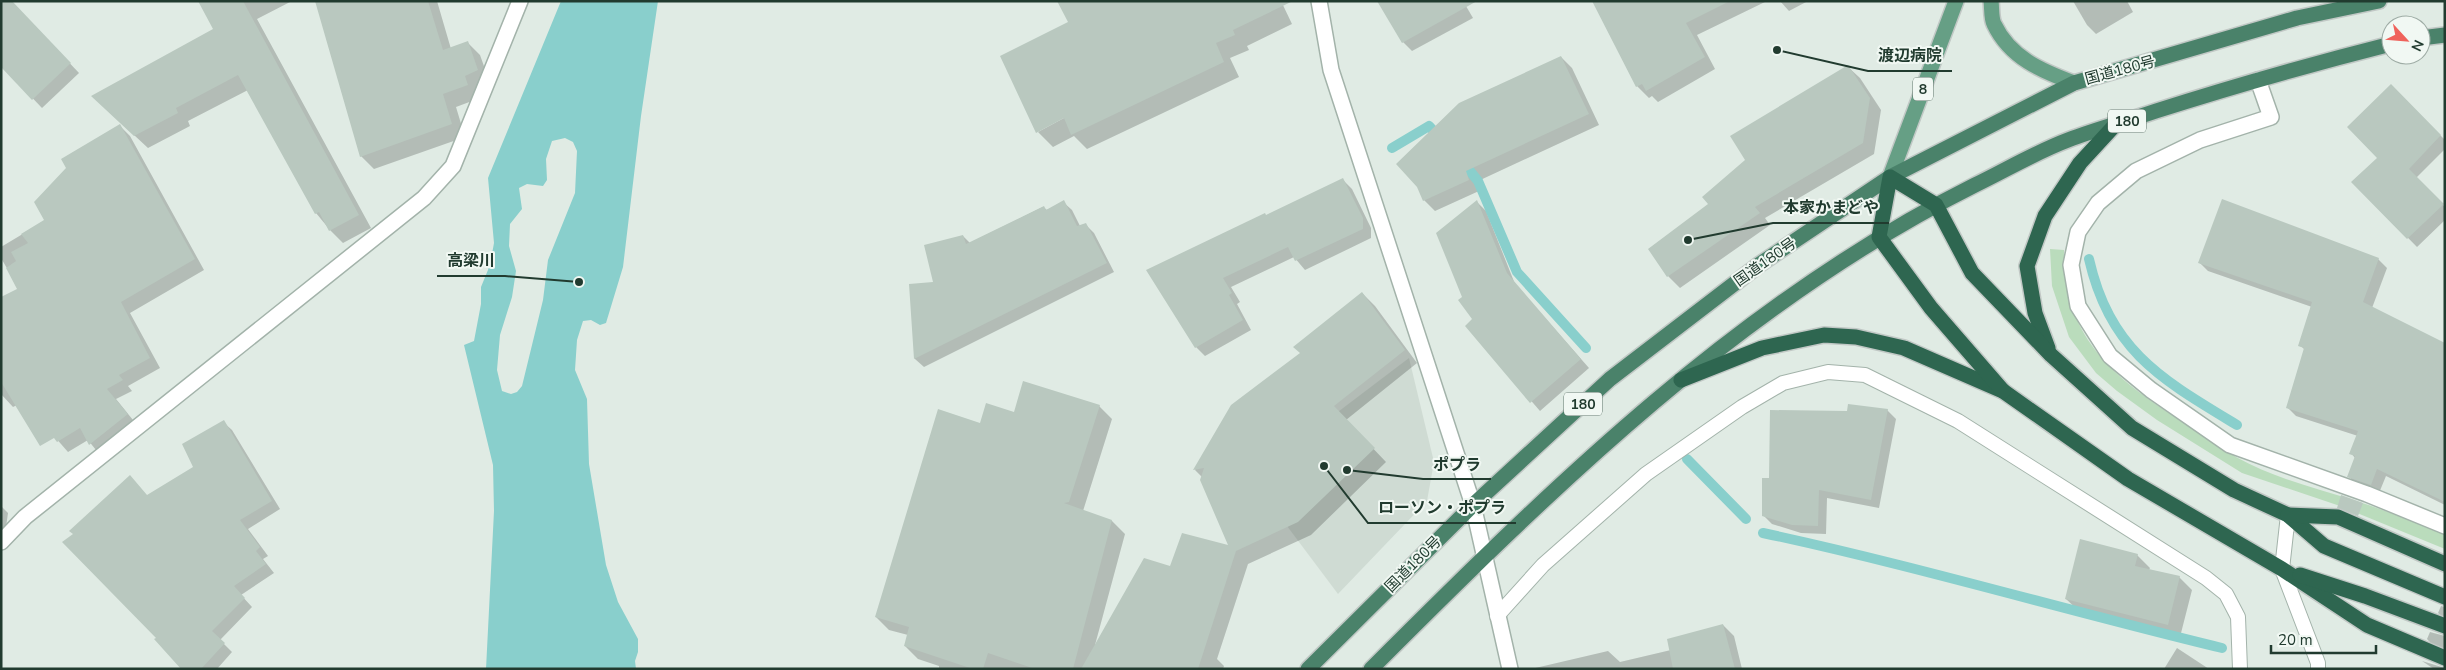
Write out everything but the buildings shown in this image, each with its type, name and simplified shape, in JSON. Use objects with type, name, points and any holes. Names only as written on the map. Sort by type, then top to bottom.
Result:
[{"type":"highway","name":"国道180号","points":[[1308,669],[1473,505],[1610,379],[1760,264],[1890,177],[2074,82],[2297,18],[2379,1]]},
{"type":"highway","points":[[2431,37],[2445,36]]},
{"type":"highway","name":"180","points":[[1371,669],[1483,556],[1603,444],[1759,318],[1879,237],[1936,205],[2066,140],[2258,80],[2381,47]]},
{"type":"highway","points":[[2051,355],[2035,313],[2027,266],[2045,216],[2080,163],[2114,125]]},
{"type":"highway","points":[[2003,391],[1931,308],[1879,237],[1890,177],[1936,205],[1972,273],[2051,355],[2132,428],[2234,490],[2288,515],[2324,546],[2445,597]]},
{"type":"highway","points":[[1681,380],[1762,348],[1824,335],[1856,336],[1904,348],[2003,391],[2128,479],[2282,569],[2367,625],[2445,658]]},
{"type":"highway","points":[[2288,515],[2338,518],[2445,564]]},
{"type":"highway","points":[[2282,569],[2366,596],[2445,626]]},
{"type":"main road","name":"8","points":[[1890,177],[1956,1]]},
{"type":"main road","points":[[1991,1],[1994,24],[2016,54],[2039,70],[2074,82]]},
{"type":"street","points":[[1,542],[25,517],[158,410],[258,333],[424,198],[453,166],[520,1]]},
{"type":"street","points":[[1319,1],[1331,70],[1473,505],[1510,669]]},
{"type":"street","points":[[2258,80],[2271,117],[2200,140],[2136,171],[2098,203],[2078,232],[2071,265],[2078,306],[2110,356],[2151,390],[2230,445],[2367,494],[2445,526]]},
{"type":"lane","points":[[1498,616],[1543,565],[1646,474],[1742,407],[1783,383],[1828,372],[1865,375],[1958,422],[2206,578],[2226,594],[2238,617],[2240,669]]},
{"type":"lane","points":[[2288,515],[2282,569],[2318,663],[2318,669]]},
{"type":"shaded area","points":[[1409,358],[1434,462],[1427,501],[1338,594],[1251,478]]},
{"type":"green space","points":[[2050,249],[2064,250],[2066,279],[2071,305],[2081,328],[2094,348],[2109,366],[2149,399],[2236,457],[2265,471],[2378,508],[2445,535],[2445,549],[2340,506],[2242,473],[2157,420],[2117,391],[2096,373],[2069,337],[2052,286]]},
{"type":"water","points":[[561,1],[658,1],[641,116],[623,267],[606,323],[600,325],[591,320],[583,321],[577,340],[575,370],[587,399],[589,464],[606,565],[618,602],[638,639],[638,652],[635,661],[636,669],[486,669],[494,511],[493,465],[464,345],[474,341],[481,304],[481,287],[490,265],[494,243],[488,178]],"holes":[[[565,138],[573,142],[577,151],[575,193],[548,260],[543,300],[522,386],[517,392],[511,394],[502,391],[497,370],[500,335],[512,297],[516,271],[509,246],[510,224],[522,209],[519,188],[527,184],[543,186],[547,180],[546,159],[552,141]]]},
{"type":"waterway","points":[[1392,148],[1429,126],[1441,139]]},
{"type":"waterway","points":[[1461,160],[1478,181],[1517,272],[1586,348]]},
{"type":"waterway","points":[[2089,259],[2098,291],[2110,317],[2125,340],[2162,377],[2237,425]]},
{"type":"waterway","points":[[1687,459],[1746,519]]},
{"type":"waterway","points":[[1763,533],[1935,574],[2222,648]]},
{"type":"place","name":"渡辺病院","points":[[1777,50]]},
{"type":"place","name":"本家かまどや","points":[[1688,240]]},
{"type":"place","name":"高梁川","points":[[579,282]]},
{"type":"place","name":"ローソン・ポプラ","points":[[1324,466]]},
{"type":"place","name":"ポプラ","points":[[1347,470]]}]
